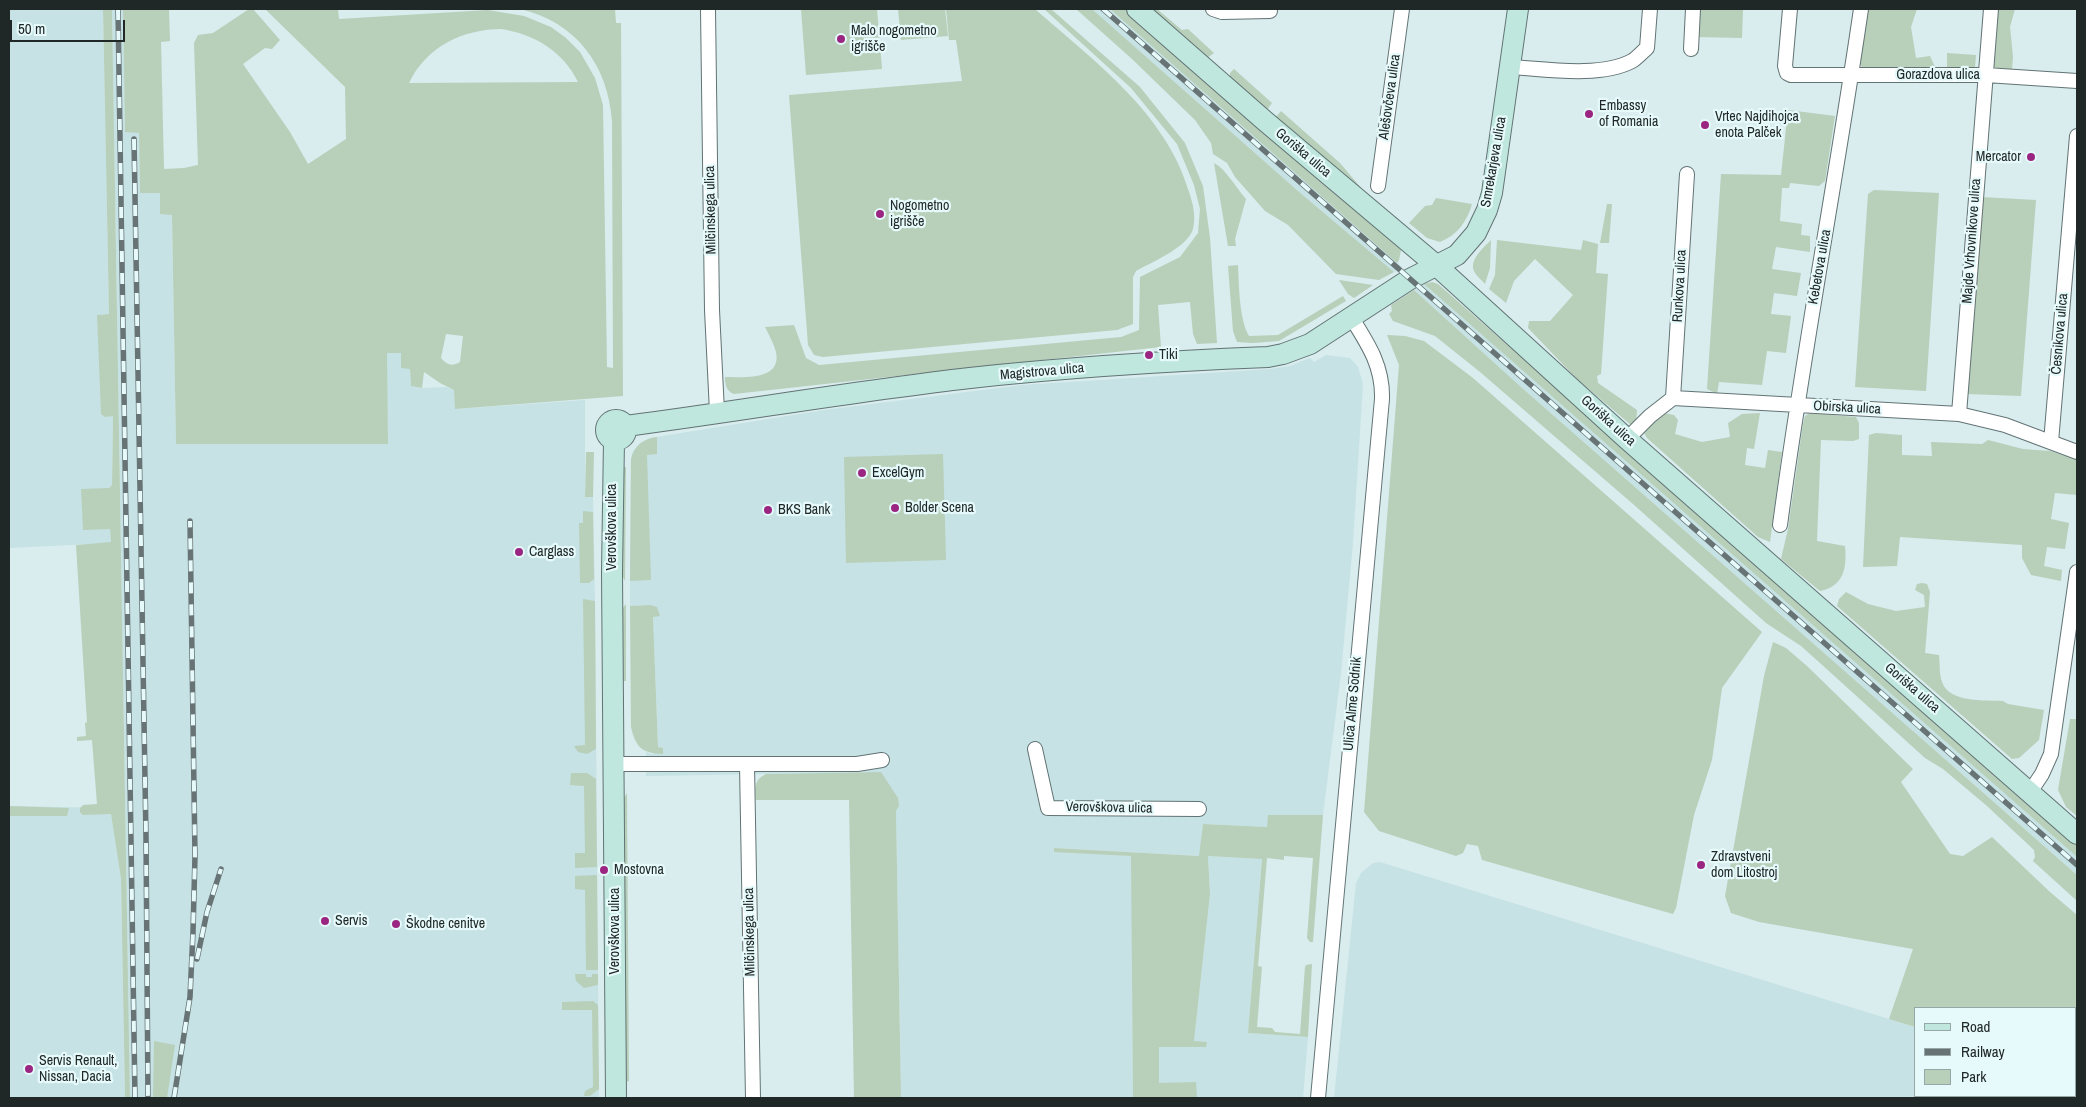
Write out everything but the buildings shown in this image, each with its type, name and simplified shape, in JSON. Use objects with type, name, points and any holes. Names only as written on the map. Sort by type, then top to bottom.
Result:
[{"type":"street","name":"Milčinskega ulica","points":[[708,9],[712,310],[717,412]]},
{"type":"street","name":"Goriška ulica","points":[[1137,9],[1265,121],[1437,266],[1628,439],[2077,834]]},
{"type":"street","points":[[1213,9],[1222,12],[1270,11]]},
{"type":"street","name":"Alešovčeva ulica","points":[[1378,186],[1402,9]]},
{"type":"street","name":"Smrekarjeva ulica","points":[[1437,266],[1459,253],[1476,233],[1487,210],[1492,193],[1518,9]]},
{"type":"street","points":[[1510,67],[1573,72],[1612,67],[1632,61],[1647,48],[1650,9]]},
{"type":"street","points":[[1691,49],[1693,9]]},
{"type":"street","name":"Gorazdova ulica","points":[[1790,9],[1785,66],[1788,73],[1798,75],[1851,76],[1986,75],[2077,81]]},
{"type":"street","name":"Kebetova ulica","points":[[1780,525],[1796,405],[1851,76],[1860,9]]},
{"type":"street","name":"Majde Vrhovnikove ulica","points":[[1959,414],[1991,9]]},
{"type":"street","name":"Česnikova ulica","points":[[2051,442],[2077,136]]},
{"type":"street","name":"Runkova ulica","points":[[1674,398],[1687,174]]},
{"type":"street","name":"Magistrova ulica","points":[[620,433],[717,412],[843,394],[1035,372],[1268,357],[1290,352],[1310,344],[1410,279],[1437,266]]},
{"type":"street","name":"Ulica Alme Sodnik","points":[[1318,1098],[1382,399],[1382,384],[1376,360],[1351,317]]},
{"type":"street","points":[[1628,439],[1650,416],[1674,398]]},
{"type":"street","name":"Obirska ulica","points":[[1674,398],[1959,414],[2005,425],[2077,452]]},
{"type":"street","name":"Verovškova ulica","points":[[616,1098],[612,580],[620,433]]},
{"type":"street","points":[[2030,792],[2042,774],[2051,754],[2077,572]]},
{"type":"street","name":"Verovškova ulica","points":[[1035,749],[1048,808],[1199,809]]},
{"type":"street","points":[[614,764],[857,764],[882,760]]},
{"type":"street","name":"Milčinskega ulica","points":[[747,765],[754,1098]]},
{"type":"shaded area","points":[[9,9],[103,9],[109,314],[97,315],[100,362],[113,416],[112,485],[109,488],[111,543],[9,548]]},
{"type":"shaded area","points":[[112,9],[123,9],[125,132],[139,132],[140,193],[161,193],[172,214],[176,444],[388,444],[386,353],[401,352],[410,369],[411,386],[422,388],[447,387],[454,390],[456,409],[585,400],[585,497],[593,497],[599,1098],[130,1098]]},
{"type":"shaded area","points":[[1092,9],[1110,9],[1402,267],[1394,272],[1298,191]]},
{"type":"shaded area","points":[[1424,284],[2077,857],[2077,875],[1521,387],[1414,290]]},
{"type":"shaded area","points":[[1326,355],[1350,358],[1358,367],[1363,384],[1353,543],[1341,673],[1323,815],[1269,815],[1267,827],[1203,824],[1200,856],[1054,848],[1054,851],[1132,856],[1133,1097],[1196,1082],[1159,1084],[1159,1046],[1206,1046],[1194,1041],[1210,894],[1208,856],[1262,859],[1248,1033],[1308,1037],[1303,1098],[901,1098],[896,811],[899,806],[881,772],[646,776],[646,752],[652,754],[663,748],[658,747],[653,616],[660,616],[650,605],[630,606],[631,459],[633,451],[640,443],[650,438],[824,410],[1022,385],[1270,369],[1290,366],[1310,358],[1314,362]]},
{"type":"shaded area","points":[[9,806],[110,808],[121,879],[125,1098],[9,1098]]},
{"type":"shaded area","points":[[1380,862],[1914,1027],[1914,1097],[2076,1097],[2076,1078],[2077,1098],[1334,1098],[1356,883],[1361,873],[1373,863]]},
{"type":"green space","points":[[103,9],[112,9],[130,1098],[125,1098],[121,879],[111,814],[83,815],[80,812],[80,808],[83,805],[97,804],[92,740],[77,741],[77,737],[86,736],[85,723],[87,722],[76,545],[111,542],[110,529],[83,530],[81,489],[109,488],[112,485],[113,416],[105,417],[101,414],[97,315],[109,314]]},
{"type":"green space","points":[[123,9],[169,9],[170,41],[161,42],[164,169],[198,165],[194,43],[198,35],[213,33],[249,9],[253,9],[280,40],[272,49],[265,48],[243,64],[290,132],[308,164],[346,139],[345,87],[265,9],[338,9],[339,19],[488,10],[524,16],[551,27],[580,52],[595,78],[603,105],[607,367],[613,368],[612,121],[609,101],[604,82],[596,64],[573,35],[540,15],[520,9],[615,9],[616,23],[621,23],[623,396],[455,409],[454,390],[424,372],[422,388],[411,386],[410,369],[401,368],[401,353],[387,353],[388,444],[176,444],[172,215],[160,214],[160,193],[140,193],[139,133],[125,132]],"holes":[[[501,29],[525,35],[546,46],[564,61],[578,82],[409,83],[425,59],[447,42],[473,32]],[[446,334],[463,336],[460,362],[452,365],[441,358]]]},
{"type":"green space","name":"Malo nogometno igrišče","points":[[801,9],[877,9],[882,69],[806,75]]},
{"type":"green space","points":[[898,9],[945,9],[948,36],[901,40]]},
{"type":"green space","points":[[946,9],[1035,9],[1081,48],[1126,90],[1164,137],[1178,164],[1192,201],[1194,210],[1193,229],[1190,236],[1177,248],[1136,271],[1133,277],[1133,324],[1117,330],[823,357],[814,355],[808,345],[789,95],[962,81],[956,40],[949,40]]},
{"type":"green space","points":[[1044,9],[1051,9],[1140,87],[1185,143],[1203,186],[1210,238],[1217,343],[1197,344],[1193,334],[1190,302],[1158,305],[1161,347],[734,394],[729,391],[725,377],[751,377],[767,373],[773,368],[776,361],[776,352],[765,327],[794,325],[806,358],[819,365],[1121,337],[1139,330],[1140,277],[1180,257],[1198,233],[1200,209],[1194,185],[1177,144],[1131,88]]},
{"type":"green space","points":[[1076,9],[1092,9],[1298,191],[1394,272],[1379,280],[1336,274],[1288,225],[1265,211],[1235,177],[1227,163],[1213,154],[1211,143],[1195,120],[1132,59]]},
{"type":"green space","points":[[1110,9],[1126,9],[1401,250],[1397,263]]},
{"type":"green space","points":[[1151,9],[1157,9],[1182,30],[1188,29],[1214,53],[1207,58]]},
{"type":"green space","points":[[1698,9],[1743,9],[1742,38],[1696,37]]},
{"type":"green space","points":[[1867,9],[1917,9],[1911,27],[1916,58],[1930,56],[1935,67],[1862,67],[1859,63]]},
{"type":"green space","points":[[1997,9],[2015,9],[2010,27],[2013,57],[2012,69],[1994,68]]},
{"type":"green space","points":[[1947,53],[1976,55],[1975,68],[1947,68]]},
{"type":"green space","points":[[1234,69],[1272,103],[1267,110],[1230,79],[1230,73]]},
{"type":"green space","points":[[1788,110],[1835,116],[1825,181],[1819,186],[1790,183],[1789,188],[1782,188],[1780,221],[1802,224],[1801,235],[1810,236],[1810,252],[1776,247],[1772,269],[1801,273],[1797,296],[1774,293],[1771,314],[1791,316],[1786,353],[1767,351],[1762,385],[1719,382],[1717,394],[1707,389],[1721,174],[1781,175]]},
{"type":"green space","points":[[1281,111],[1340,163],[1362,189],[1275,118]]},
{"type":"green space","points":[[1214,163],[1227,174],[1246,199],[1235,239],[1236,246],[1228,246]]},
{"type":"green space","points":[[1874,190],[1939,193],[1926,391],[1855,387],[1868,194]]},
{"type":"green space","points":[[1981,197],[2036,200],[2021,396],[1967,394]]},
{"type":"green space","points":[[1436,198],[1472,204],[1467,217],[1456,232],[1440,242],[1427,238],[1409,223],[1425,206],[1432,205]]},
{"type":"green space","points":[[1607,204],[1612,204],[1609,243],[1600,243]]},
{"type":"green space","points":[[1491,240],[1490,268],[1485,284],[1475,273],[1473,267],[1475,258]]},
{"type":"green space","points":[[1497,240],[1581,250],[1583,240],[1598,244],[1596,273],[1608,274],[1601,374],[1597,376],[1598,383],[1637,410],[1636,423],[1631,425],[1577,379],[1528,328],[1529,321],[1550,321],[1573,295],[1535,259],[1514,281],[1506,303],[1489,289],[1495,275]]},
{"type":"green space","points":[[1238,265],[1241,311],[1249,336],[1278,335],[1343,296],[1346,301],[1279,341],[1237,342],[1233,331],[1228,266]]},
{"type":"green space","points":[[1339,280],[1373,285],[1354,298],[1348,294]]},
{"type":"green space","points":[[1432,282],[1438,284],[2077,845],[2077,857],[1424,284]]},
{"type":"green space","points":[[1414,290],[1521,387],[2077,875],[2077,901],[2033,861],[2035,857],[2034,850],[1987,806],[1943,769],[1925,758],[1801,646],[1766,623],[1633,504],[1480,372],[1435,336],[1393,321],[1389,314],[1392,311],[1391,305]]},
{"type":"green space","points":[[1387,335],[1405,336],[1424,341],[1473,378],[1762,632],[1722,688],[1712,760],[1694,815],[1676,908],[1673,914],[1482,860],[1478,846],[1467,844],[1463,853],[1456,856],[1379,831],[1364,812],[1399,365]]},
{"type":"green space","points":[[1663,413],[1674,415],[1678,420],[1675,434],[1702,442],[1730,437],[1728,423],[1742,414],[1760,413],[1754,449],[1747,448],[1745,465],[1765,468],[1768,450],[1782,452],[1770,542],[1758,537],[1647,438],[1644,433],[1646,428]]},
{"type":"green space","points":[[1810,413],[1856,417],[1859,423],[1859,439],[1853,441],[1821,440],[1817,541],[1845,546],[1845,562],[1839,580],[1828,589],[1820,591],[1781,559],[1788,529],[1803,424],[1805,416]]},
{"type":"green space","points":[[1876,433],[1902,435],[1902,455],[1932,456],[1931,442],[1982,444],[1988,440],[2023,449],[2050,451],[2077,460],[2077,495],[2055,493],[2051,519],[2069,523],[2065,549],[2047,547],[2044,566],[2062,570],[2061,581],[2031,575],[2022,558],[2022,545],[1900,537],[1897,566],[1863,567],[1869,435]]},
{"type":"green space","points":[[657,437],[657,454],[647,455],[651,580],[630,581],[631,459],[640,444],[648,439]]},
{"type":"green space","points":[[586,452],[594,452],[593,497],[585,497]]},
{"type":"green space","name":"Bolder Scena","points":[[943,454],[946,560],[846,563],[844,457]]},
{"type":"green space","points":[[623,467],[626,467],[625,581],[623,577]]},
{"type":"green space","points":[[583,511],[593,512],[594,579],[589,583],[580,583],[579,523],[583,523]]},
{"type":"green space","points":[[1917,584],[1927,584],[1930,592],[1925,653],[1939,655],[1941,679],[1946,689],[1952,694],[1968,699],[2003,701],[2008,704],[2044,710],[2039,740],[2019,758],[2012,759],[1837,606],[1839,599],[1846,592],[1868,604],[1896,611],[1925,607],[1924,595],[1915,590]]},
{"type":"green space","points":[[583,599],[595,601],[596,749],[587,754],[578,752],[574,746],[585,745]]},
{"type":"green space","points":[[626,604],[626,681],[621,681],[622,609]]},
{"type":"green space","points":[[650,605],[657,607],[660,616],[653,617],[658,747],[663,748],[663,754],[645,751],[641,748],[635,740],[631,727],[630,606]]},
{"type":"green space","points":[[1773,642],[1786,648],[1913,769],[1901,782],[1950,854],[1963,856],[1992,837],[2077,915],[2077,1078],[2076,1007],[1914,1007],[1914,1027],[1889,1019],[1913,949],[1759,922],[1731,913],[1725,896],[1764,676]]},
{"type":"green space","points":[[2070,719],[2077,719],[2077,816],[2066,807],[2058,790]]},
{"type":"green space","points":[[881,772],[898,798],[899,806],[896,811],[901,1098],[854,1098],[849,800],[756,800],[756,788],[757,781],[766,774]]},
{"type":"green space","points":[[571,773],[587,773],[596,779],[597,867],[575,868],[575,853],[585,853],[584,786],[570,785]]},
{"type":"green space","points":[[627,793],[629,1081],[625,1082],[623,800]]},
{"type":"green space","points":[[9,806],[69,808],[67,816],[9,816]]},
{"type":"green space","points":[[1268,815],[1323,815],[1313,942],[1310,942],[1307,938],[1313,858],[1284,856],[1284,860],[1267,858],[1258,966],[1262,967],[1257,1027],[1272,1028],[1275,1032],[1300,1034],[1305,967],[1312,964],[1308,1037],[1248,1033],[1262,859],[1208,856],[1210,894],[1194,1041],[1207,1042],[1206,1047],[1159,1047],[1159,1083],[1196,1082],[1197,1097],[1133,1097],[1131,856],[1054,852],[1054,848],[1199,856],[1203,824],[1267,827]]},
{"type":"green space","points":[[597,875],[598,970],[586,970],[585,890],[575,889],[575,876]]},
{"type":"green space","points":[[575,974],[586,974],[586,977],[592,977],[592,974],[598,974],[598,985],[584,988],[576,981]]},
{"type":"green space","points":[[593,1001],[598,1005],[599,1089],[590,1096],[584,1096],[585,1091],[593,1087],[592,1010],[562,1010],[562,1002]]},
{"type":"green space","points":[[154,1041],[175,1045],[167,1098],[153,1098]]},
{"type":"railway","points":[[118,9],[135,1098]]},
{"type":"railway","points":[[1103,9],[2077,865]]},
{"type":"railway","points":[[134,139],[146,837],[148,1098]]},
{"type":"railway","points":[[174,1098],[190,997],[193,932],[195,856],[190,521]]},
{"type":"railway","points":[[197,959],[207,912],[221,869]]},
{"type":"place","name":"Malo nogometno igrišče","points":[[841,39]]},
{"type":"place","name":"Embassy of Romania","points":[[1589,114]]},
{"type":"place","name":"Vrtec Najdihojca enota Palček","points":[[1705,125]]},
{"type":"place","name":"Mercator","points":[[2031,157]]},
{"type":"place","name":"Nogometno igrišče","points":[[880,214]]},
{"type":"place","name":"Tiki","points":[[1149,355]]},
{"type":"place","name":"ExcelGym","points":[[862,473]]},
{"type":"place","name":"Bolder Scena","points":[[895,508]]},
{"type":"place","name":"BKS Bank","points":[[768,510]]},
{"type":"place","name":"Carglass","points":[[519,552]]},
{"type":"place","name":"Zdravstveni dom Litostroj","points":[[1701,865]]},
{"type":"place","name":"Mostovna","points":[[604,870]]},
{"type":"place","name":"Servis","points":[[325,921]]},
{"type":"place","name":"Škodne cenitve","points":[[396,924]]},
{"type":"place","name":"Servis Renault, Nissan, Dacia","points":[[29,1069]]}]
